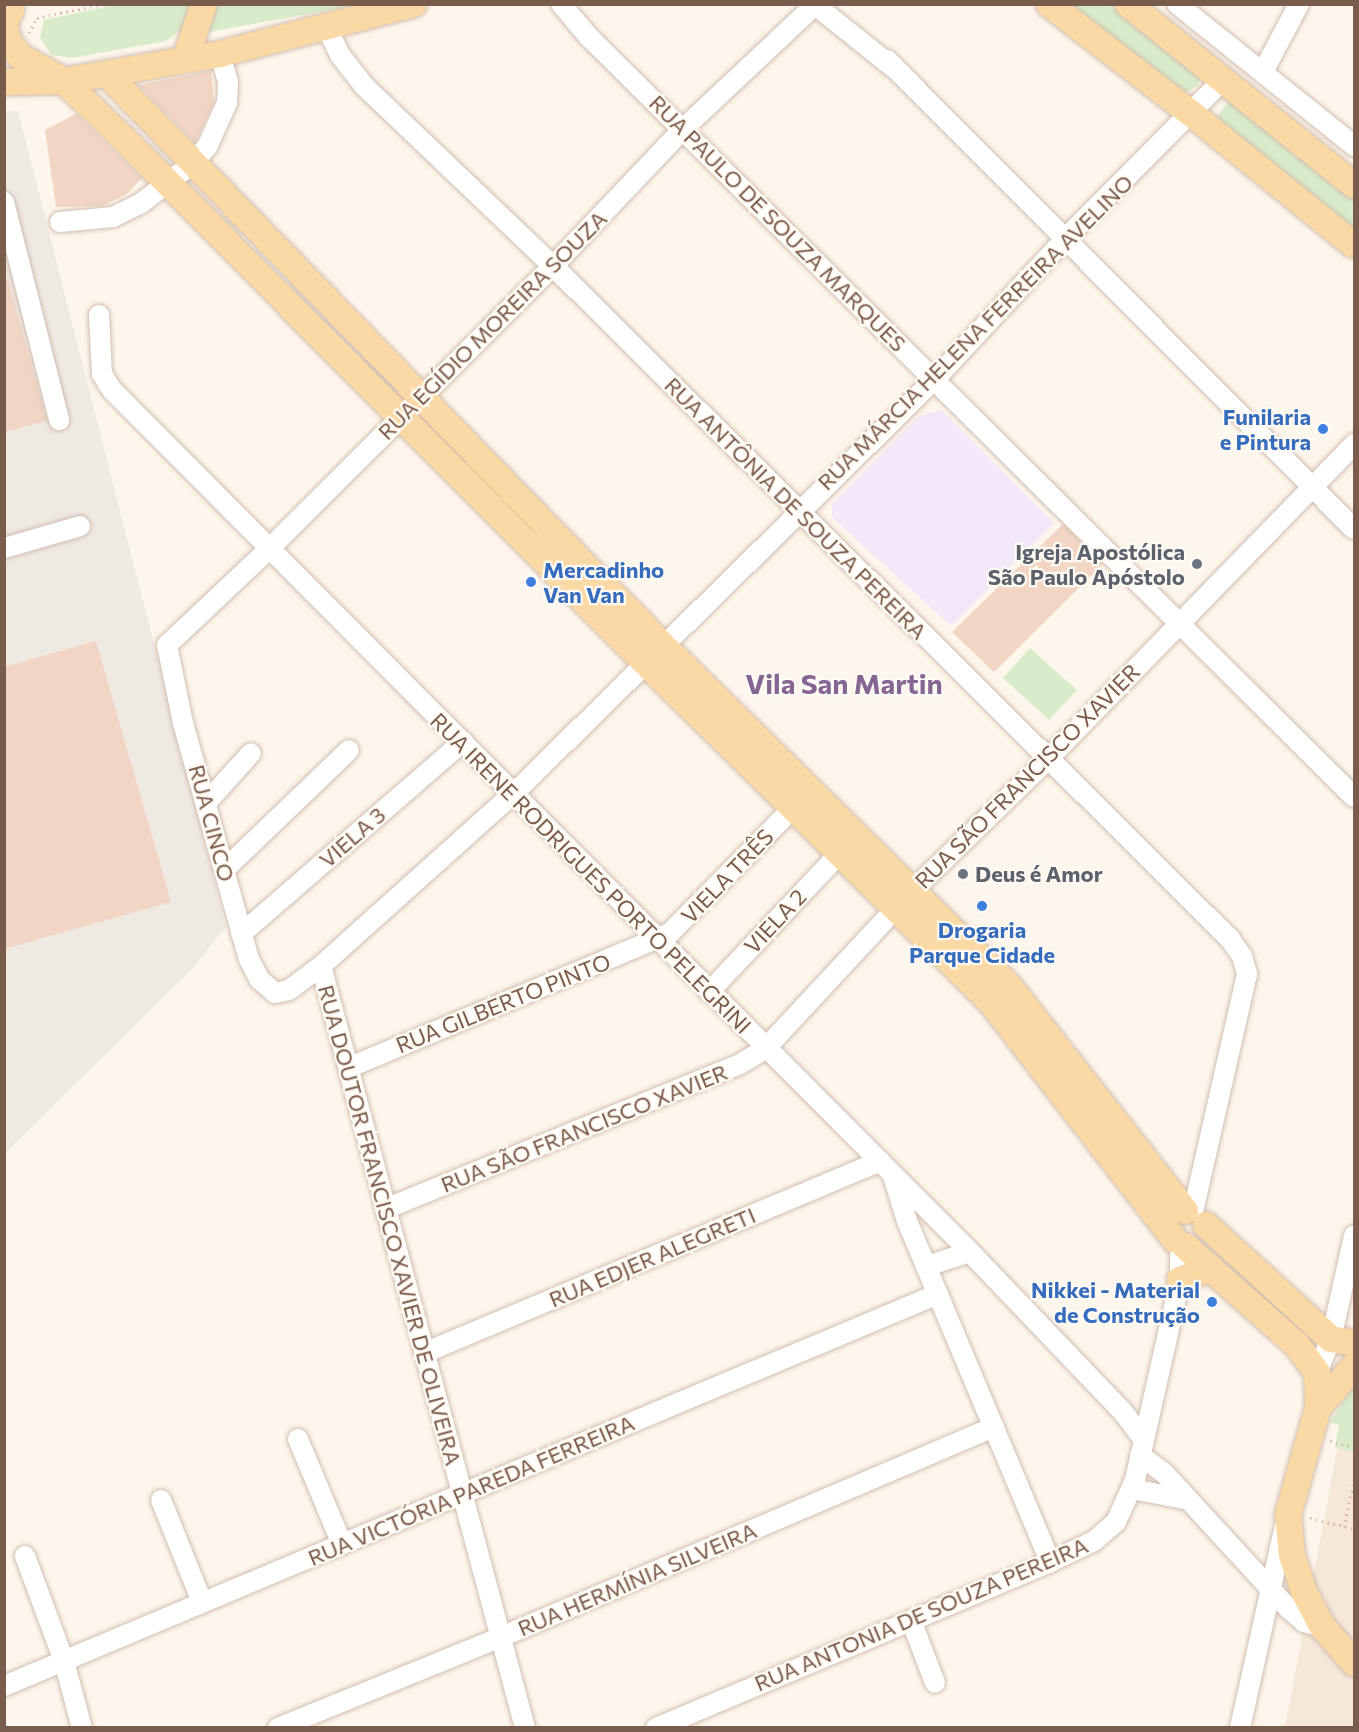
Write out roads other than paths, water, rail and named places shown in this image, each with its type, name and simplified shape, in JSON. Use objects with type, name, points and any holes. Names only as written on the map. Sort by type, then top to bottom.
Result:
[{"type":"main road","points":[[185,60],[204,4]]},
{"type":"main road","points":[[4,82],[64,81],[220,54],[325,24],[414,4]]},
{"type":"main road","points":[[1049,4],[1192,114],[1354,245]]},
{"type":"main road","points":[[1128,4],[1354,185]]},
{"type":"main road","points":[[15,9],[4,23],[9,43],[21,57],[64,81],[400,417],[655,655],[905,898],[992,1003],[1180,1243],[1297,1345],[1317,1373],[1318,1408],[1298,1574],[1323,1627],[1354,1662]]},
{"type":"main road","points":[[107,74],[420,399],[795,806],[842,851],[905,898],[1008,985],[1195,1216],[1343,1341]]},
{"type":"main road","points":[[1180,1243],[1201,1241],[1195,1216]]},
{"type":"main road","points":[[1179,1280],[1211,1268]]},
{"type":"main road","points":[[1318,1408],[1354,1366]]},
{"type":"street","name":"RUA PAULO DE SOUZA MARQUES","points":[[561,4],[588,36],[684,128],[1354,797]]},
{"type":"street","name":"RUA EGÍDIO MOREIRA SOUZA","points":[[167,645],[269,549],[553,266],[684,128],[815,4]]},
{"type":"street","points":[[815,4],[895,69]]},
{"type":"street","points":[[837,4],[895,69],[1354,529]]},
{"type":"street","points":[[1177,4],[1264,70],[1354,146]]},
{"type":"street","points":[[1264,70],[1299,4]]},
{"type":"street","name":"RUA ANTÔNIA DE SOUZA PEREIRA","points":[[325,24],[340,55],[364,86],[553,266],[1047,760],[1230,939],[1242,956],[1247,974],[1195,1216]]},
{"type":"street","points":[[60,222],[113,217],[140,204],[164,183],[192,164],[207,147],[227,103],[228,82],[220,54]]},
{"type":"street","name":"RUA MÁRCIA HELENA FERREIRA AVELINO","points":[[275,993],[289,990],[321,966],[513,794],[799,510],[935,379],[1066,238],[1192,114],[1223,80]]},
{"type":"street","points":[[4,202],[59,420]]},
{"type":"street","name":"RUA IRENE RODRIGUES PORTO PELEGRINI","points":[[99,315],[102,374],[112,390],[463,742],[656,940],[970,1252],[1123,1412],[1141,1446],[1184,1499],[1271,1590],[1304,1622],[1323,1627]]},
{"type":"street","name":"RUA SÃO FRANCISCO XAVIER","points":[[385,1209],[740,1064],[765,1049],[905,898],[1047,760],[1354,444]]},
{"type":"street","points":[[4,548],[80,526]]},
{"type":"street","name":"RUA CINCO","points":[[167,645],[183,723],[208,801],[242,934],[259,979],[275,993]]},
{"type":"street","name":"VIELA 3","points":[[242,934],[463,742]]},
{"type":"street","points":[[224,870],[350,750]]},
{"type":"street","points":[[208,801],[251,753]]},
{"type":"street","name":"VIELA TRÊS","points":[[656,940],[686,920],[795,806]]},
{"type":"street","name":"VIELA 2","points":[[709,992],[842,851]]},
{"type":"street","name":"RUA GILBERTO PINTO","points":[[350,1067],[656,940]]},
{"type":"street","name":"RUA DOUTOR FRANCISCO XAVIER DE OLIVEIRA","points":[[321,966],[350,1067],[385,1209],[525,1728]]},
{"type":"street","name":"RUA EDJER ALEGRETI","points":[[424,1353],[880,1161]]},
{"type":"street","points":[[893,1175],[938,1294],[1050,1562]]},
{"type":"street","points":[[1317,1373],[1343,1341],[1354,1236]]},
{"type":"street","name":"RUA ANTONIA DE SOUZA PEREIRA","points":[[656,1728],[1050,1562],[1094,1541],[1116,1522],[1132,1489],[1179,1280],[1180,1243]]},
{"type":"street","points":[[927,1266],[970,1252]]},
{"type":"street","name":"RUA VICTÓRIA PAREDA FERREIRA","points":[[4,1686],[938,1294]]},
{"type":"street","points":[[1123,1412],[1148,1411]]},
{"type":"street","name":"RUA HERMÍNIA SILVEIRA","points":[[278,1728],[501,1637],[994,1427]]},
{"type":"street","points":[[298,1439],[342,1544]]},
{"type":"street","points":[[1132,1489],[1184,1499]]},
{"type":"street","points":[[161,1500],[202,1602]]},
{"type":"street","points":[[1240,1728],[1271,1590],[1304,1517]]},
{"type":"street","points":[[24,1556],[64,1661],[82,1728]]},
{"type":"street","points":[[911,1620],[934,1683]]},
{"type":"place","name":"Funilaria e Pintura","points":[[1323,429]]},
{"type":"place","name":"Igreja Apostólica São Paulo Apóstolo","points":[[1197,564]]},
{"type":"place","name":"Mercadinho Van Van","points":[[531,582]]},
{"type":"place","name":"Deus é Amor","points":[[963,874]]},
{"type":"place","name":"Drogaria Parque Cidade","points":[[982,906]]},
{"type":"place","name":"Nikkei - Material de Construção","points":[[1212,1302]]},
{"type":"district","name":"Vila San Martin","points":[[844,683]]}]
